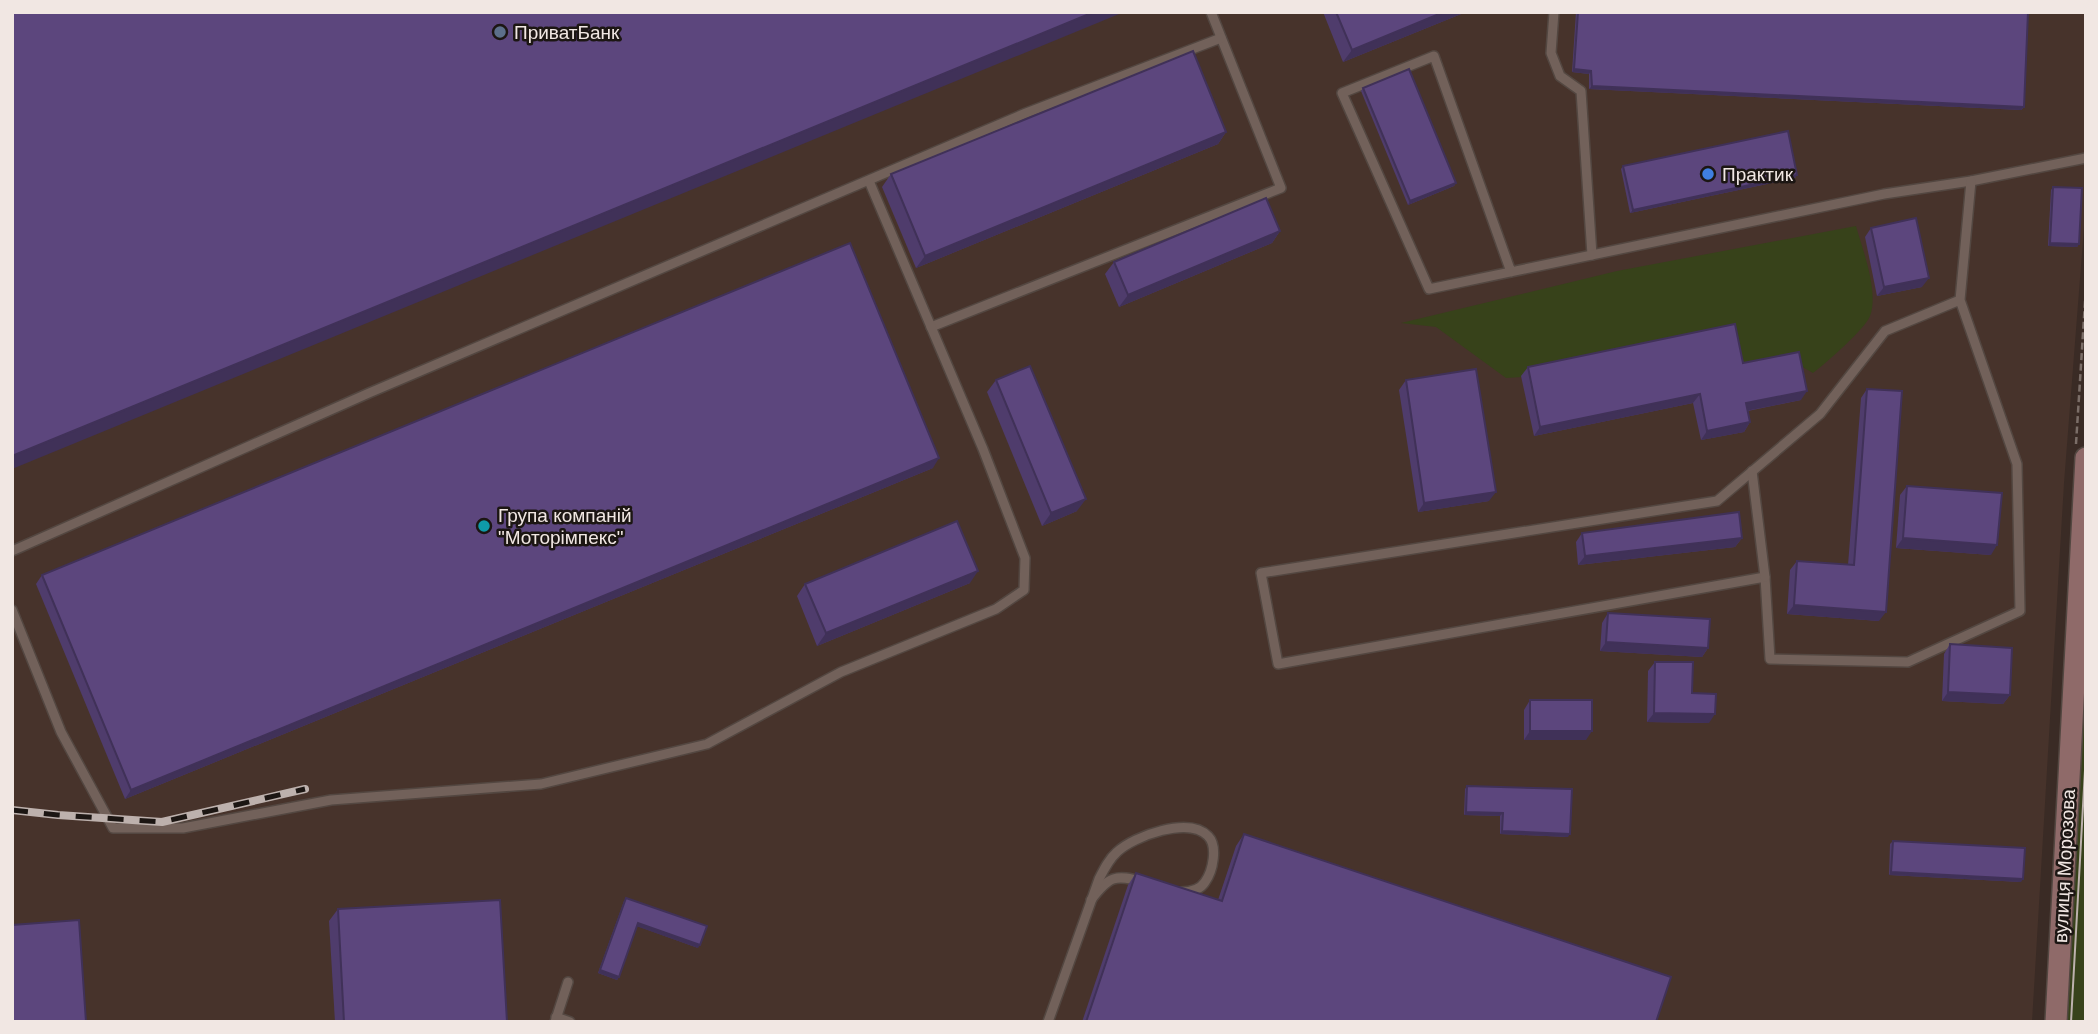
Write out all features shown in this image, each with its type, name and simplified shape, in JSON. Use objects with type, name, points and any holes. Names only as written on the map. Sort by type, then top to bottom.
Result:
[{"type":"main road","name":"вулиця Морозова","points":[[2056,1022],[2086,458]]},
{"type":"lane","points":[[931,327],[1281,188],[1211,12]]},
{"type":"lane","points":[[1554,12],[1551,53],[1560,75],[1581,91],[1591,255]]},
{"type":"lane","points":[[12,551],[369,393],[1026,113],[1221,38]]},
{"type":"lane","points":[[1511,272],[1434,57],[1342,93],[1429,289],[1511,272],[1591,255],[1884,194],[1971,181],[2086,158]]},
{"type":"lane","points":[[12,610],[61,732],[113,828],[183,828],[331,800],[541,784],[707,744],[841,672],[996,609],[1024,590],[1025,558],[983,449],[869,181]]},
{"type":"lane","points":[[1752,471],[1765,577],[1770,659],[1908,662],[2020,611],[2017,464],[1960,300],[1971,181]]},
{"type":"lane","points":[[1765,577],[1278,664],[1261,573],[1717,501],[1819,414],[1885,331],[1960,300]]},
{"type":"lane","points":[[1048,1022],[1091,900],[1107,864],[1118,851],[1146,834],[1167,830],[1202,831],[1213,844],[1211,869],[1205,883],[1189,892],[1168,889]]},
{"type":"lane","points":[[1091,900],[1102,885],[1112,879],[1120,877],[1150,884]]},
{"type":"lane","points":[[568,982],[555,1020],[569,1022]]},
{"type":"shaded area","points":[[12,12],[2086,12],[2086,202],[2064,483],[2032,1022],[12,1022]]},
{"type":"green space","points":[[1856,226],[1873,295],[1870,316],[1853,337],[1813,373],[1792,361],[1506,378],[1436,327],[1401,323],[1617,271]]},
{"type":"green space","points":[[2086,651],[2084,1022],[2064,1022]]},
{"type":"building","points":[[12,12],[1094,12],[12,456]]},
{"type":"building","points":[[1336,12],[1444,12],[1352,50]]},
{"type":"building","points":[[1578,12],[2028,12],[2024,107],[1592,86],[1591,71],[1574,69]]},
{"type":"building","points":[[1193,51],[1226,132],[925,256],[891,174]]},
{"type":"building","points":[[1409,69],[1456,183],[1410,201],[1363,88]]},
{"type":"building","name":"Практик","points":[[1788,131],[1797,175],[1633,210],[1623,166]]},
{"type":"building","points":[[2053,187],[2082,188],[2079,244],[2050,243]]},
{"type":"building","points":[[1266,198],[1280,231],[1128,295],[1114,262]]},
{"type":"building","points":[[1916,218],[1929,278],[1884,287],[1871,228]]},
{"type":"building","name":"Група компаній \"Моторімпекс\"","points":[[850,243],[939,458],[131,790],[42,575]]},
{"type":"building","points":[[1735,324],[1743,363],[1799,352],[1807,391],[1746,403],[1750,422],[1707,431],[1700,394],[1540,427],[1528,367]]},
{"type":"building","points":[[1030,366],[1086,499],[1051,513],[996,380]]},
{"type":"building","points":[[1476,369],[1496,492],[1424,503],[1406,380]]},
{"type":"building","points":[[1867,389],[1902,391],[1886,612],[1794,605],[1797,561],[1854,565]]},
{"type":"building","points":[[1907,486],[2002,493],[1997,545],[1903,538]]},
{"type":"building","points":[[1739,512],[1742,538],[1585,556],[1582,533]]},
{"type":"building","points":[[957,521],[978,571],[826,633],[805,584]]},
{"type":"building","points":[[1608,613],[1710,619],[1708,648],[1606,642]]},
{"type":"building","points":[[1950,644],[2012,648],[2010,695],[1948,692]]},
{"type":"building","points":[[1655,662],[1693,662],[1692,693],[1716,694],[1715,714],[1654,713]]},
{"type":"building","points":[[1530,700],[1592,700],[1592,731],[1530,731]]},
{"type":"building","points":[[1467,786],[1572,789],[1570,834],[1502,831],[1503,813],[1466,812]]},
{"type":"building","points":[[1244,834],[1671,977],[1656,1022],[1086,1022],[1136,873],[1222,901]]},
{"type":"building","points":[[1893,841],[2025,848],[2023,879],[1891,872]]},
{"type":"building","points":[[626,898],[707,926],[700,945],[638,923],[619,977],[600,970]]},
{"type":"building","points":[[500,900],[507,1022],[344,1022],[338,909]]},
{"type":"building","points":[[79,920],[86,1022],[12,1022],[12,925]]},
{"type":"tram line","points":[[2071,1022],[2086,752]]},
{"type":"railway","points":[[12,810],[162,822],[305,789]]},
{"type":"place","name":"ПриватБанк","points":[[500,32]]},
{"type":"place","name":"Практик","points":[[1708,174]]},
{"type":"place","name":"Група компаній \"Моторімпекс\"","points":[[484,526]]}]
